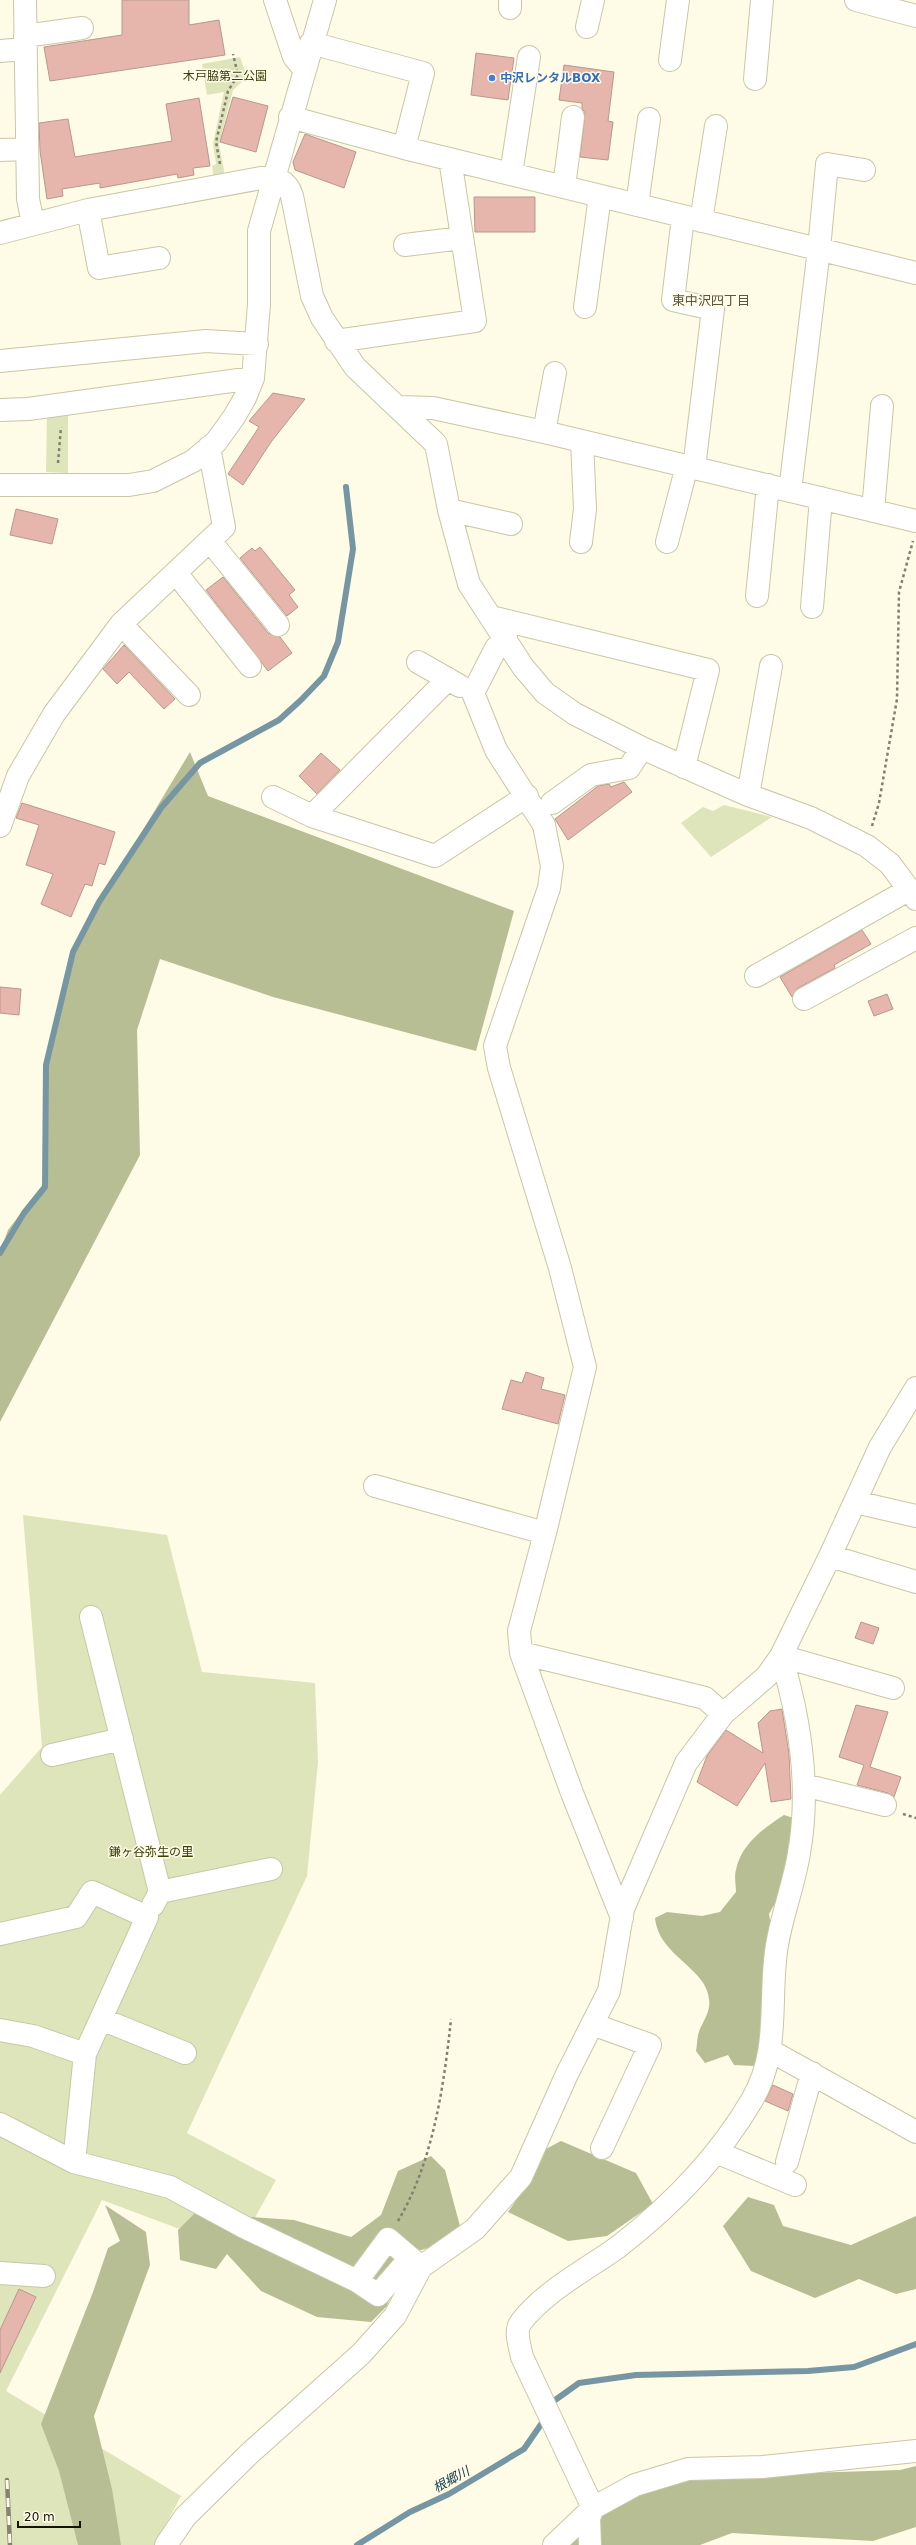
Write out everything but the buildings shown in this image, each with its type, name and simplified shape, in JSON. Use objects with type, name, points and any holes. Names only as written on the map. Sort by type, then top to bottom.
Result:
[{"type":"street","points":[[24,0],[28,199],[33,223]]},
{"type":"street","points":[[275,0],[294,57],[304,69]]},
{"type":"street","points":[[1,492],[135,484],[153,481],[177,470],[216,442],[234,416],[245,398],[253,378],[260,304],[259,231],[275,178],[290,116],[324,0]]},
{"type":"street","points":[[588,27],[593,0]]},
{"type":"street","points":[[670,60],[678,0]]},
{"type":"street","points":[[755,79],[762,0]]},
{"type":"street","points":[[856,0],[916,16]]},
{"type":"street","points":[[0,51],[82,28]]},
{"type":"street","points":[[311,43],[424,73],[404,148]]},
{"type":"street","points":[[511,174],[529,57]]},
{"type":"street","points":[[290,116],[404,148],[916,273]]},
{"type":"street","points":[[564,187],[573,116]]},
{"type":"street","points":[[637,205],[650,119]]},
{"type":"street","points":[[668,542],[690,467],[713,308],[673,300],[716,126]]},
{"type":"street","points":[[0,150],[27,149]]},
{"type":"street","points":[[336,341],[475,321],[450,159]]},
{"type":"street","points":[[790,491],[819,249],[827,164],[864,170]]},
{"type":"street","points":[[0,233],[33,223],[88,210],[224,184],[261,178],[275,178],[289,186],[312,296],[322,318],[336,341],[355,367],[399,407],[436,444],[449,510],[469,584],[524,667],[545,692],[575,714],[642,748],[748,795],[811,818],[867,846],[890,864],[913,894],[756,976]]},
{"type":"street","points":[[585,307],[600,196]]},
{"type":"street","points":[[88,210],[99,268],[159,258]]},
{"type":"street","points":[[405,244],[462,238]]},
{"type":"street","points":[[0,361],[206,341],[257,344]]},
{"type":"street","points":[[544,432],[555,373]]},
{"type":"street","points":[[0,410],[62,404],[253,378]]},
{"type":"street","points":[[873,511],[882,406]]},
{"type":"street","points":[[399,407],[433,408],[544,432],[915,521]]},
{"type":"street","points":[[581,542],[585,509],[582,441]]},
{"type":"street","points":[[0,826],[18,776],[54,714],[121,624],[224,527],[209,447]]},
{"type":"street","points":[[758,596],[768,485]]},
{"type":"street","points":[[812,607],[821,498]]},
{"type":"street","points":[[449,510],[511,524]]},
{"type":"street","points":[[210,541],[278,625]]},
{"type":"street","points":[[176,572],[250,666]]},
{"type":"street","points":[[491,616],[708,670],[684,767]]},
{"type":"street","points":[[121,624],[189,695]]},
{"type":"street","points":[[473,693],[496,648],[506,638]]},
{"type":"street","points":[[418,662],[473,693],[496,750],[527,796],[544,825],[552,866],[549,888],[495,1046],[499,1068],[560,1268],[585,1367],[545,1533],[519,1631],[521,1653],[575,1800],[622,1918]]},
{"type":"street","points":[[748,795],[771,666]]},
{"type":"street","points":[[312,816],[448,679]]},
{"type":"street","points":[[552,803],[591,774],[628,768],[642,748]]},
{"type":"street","points":[[273,797],[312,816],[435,856],[527,796]]},
{"type":"street","points":[[804,999],[916,938]]},
{"type":"street","points":[[3,2133],[74,2162],[170,2187],[244,2227],[357,2281],[378,2295],[415,2262],[475,2229],[521,2177],[592,2024],[609,1991],[626,1902],[686,1763],[723,1714],[767,1676],[780,1656],[830,1556],[880,1447],[916,1388]]},
{"type":"street","points":[[375,1486],[545,1533]]},
{"type":"street","points":[[855,1502],[916,1516]]},
{"type":"street","points":[[830,1556],[916,1582]]},
{"type":"street","points":[[74,2162],[85,2054],[147,1917],[160,1892],[91,1617]]},
{"type":"street","points":[[521,1653],[705,1698],[723,1714]]},
{"type":"street","points":[[780,1656],[893,1688]]},
{"type":"street","points":[[590,2545],[589,2518],[593,2508],[547,2414],[522,2357],[517,2335],[519,2324],[557,2290],[619,2246],[686,2188],[716,2152],[752,2100],[764,2075],[771,2051],[776,1952],[800,1852],[804,1785],[792,1695],[780,1656]]},
{"type":"street","points":[[52,1755],[122,1739]]},
{"type":"street","points":[[804,1785],[885,1805]]},
{"type":"street","points":[[160,1892],[271,1869]]},
{"type":"street","points":[[0,1934],[76,1916],[92,1892],[147,1917]]},
{"type":"street","points":[[101,2019],[185,2053]]},
{"type":"street","points":[[592,2024],[650,2045],[602,2148]]},
{"type":"street","points":[[0,2030],[33,2036],[85,2054]]},
{"type":"street","points":[[771,2051],[916,2132]]},
{"type":"street","points":[[786,2162],[812,2073]]},
{"type":"street","points":[[716,2152],[795,2185]]},
{"type":"street","points":[[357,2281],[388,2238],[415,2262]]},
{"type":"street","points":[[166,2545],[185,2517],[250,2453],[361,2354],[395,2316],[415,2262]]},
{"type":"street","points":[[0,2273],[44,2276]]},
{"type":"street","points":[[554,2545],[593,2508],[636,2485],[688,2469],[762,2467],[916,2451]]},
{"type":"path","points":[[224,184],[216,142],[228,91],[238,75],[233,54]]},
{"type":"path","points":[[57,467],[62,404]]},
{"type":"path","points":[[867,846],[879,803],[896,699],[899,592],[915,536],[915,521]]},
{"type":"path","points":[[388,2238],[411,2199],[422,2172],[437,2110],[451,2019]]},
{"type":"green space","name":"木戸脇第二公園","points":[[240,57],[247,77],[233,90],[219,144],[225,176],[214,178],[212,166],[216,164],[213,144],[224,92],[207,95],[202,64]]},
{"type":"green space","points":[[68,409],[68,473],[46,472],[47,411]]},
{"type":"green space","points":[[190,752],[208,796],[514,911],[476,1051],[273,997],[160,959],[137,1030],[140,1155],[0,1422],[0,1252],[8,1230],[44,1183],[45,1062],[76,941]]},
{"type":"green space","points":[[724,805],[772,817],[711,857],[681,823],[703,807],[713,811]]},
{"type":"green space","name":"鎌ヶ谷弥生の里","points":[[23,1515],[167,1535],[202,1672],[315,1683],[318,1762],[307,1876],[187,2133],[276,2180],[244,2237],[177,2228],[102,2200],[6,2391],[181,2496],[155,2545],[0,2545],[0,1795],[42,1747]]},
{"type":"green space","points":[[784,1815],[797,1819],[783,1889],[769,1914],[772,1932],[763,2043],[754,2066],[734,2065],[728,2055],[705,2063],[696,2051],[699,2032],[709,2007],[708,1994],[703,1983],[695,1973],[666,1944],[659,1932],[655,1918],[667,1912],[702,1916],[720,1912],[736,1892],[735,1872],[743,1852],[761,1831]]},
{"type":"green space","points":[[561,2141],[636,2173],[653,2204],[607,2236],[568,2241],[508,2212],[529,2182],[544,2150]]},
{"type":"green space","points":[[431,2156],[445,2170],[461,2230],[448,2242],[418,2251],[401,2263],[387,2306],[371,2322],[317,2317],[261,2291],[227,2254],[216,2269],[180,2260],[178,2230],[195,2213],[294,2220],[351,2237],[381,2215],[398,2171]]},
{"type":"green space","points":[[748,2197],[774,2205],[783,2226],[851,2245],[916,2216],[916,2289],[896,2294],[859,2279],[815,2298],[751,2271],[723,2226]]},
{"type":"green space","points":[[105,2205],[146,2232],[150,2265],[94,2416],[112,2489],[121,2545],[78,2545],[59,2471],[41,2424],[93,2292],[108,2248],[120,2241]]},
{"type":"green space","points":[[916,2466],[916,2527],[873,2541],[732,2533],[700,2545],[564,2545],[599,2513],[635,2492],[688,2477],[900,2470]]},
{"type":"waterway","points":[[0,1253],[24,1213],[45,1187],[46,1065],[73,952],[99,902],[161,808],[200,763],[279,720],[324,676],[338,642],[353,549],[346,487]]},
{"type":"waterway","points":[[551,2403],[579,2383],[636,2375],[808,2371],[854,2367],[916,2344]]},
{"type":"waterway","name":"根郷川","points":[[357,2545],[410,2512],[449,2494],[524,2449],[544,2420]]},
{"type":"railway","points":[[7,2480],[10,2545]]},
{"type":"place","name":"中沢レンタルBOX","points":[[492,78]]},
{"type":"district","name":"東中沢四丁目","points":[[711,300]]}]
